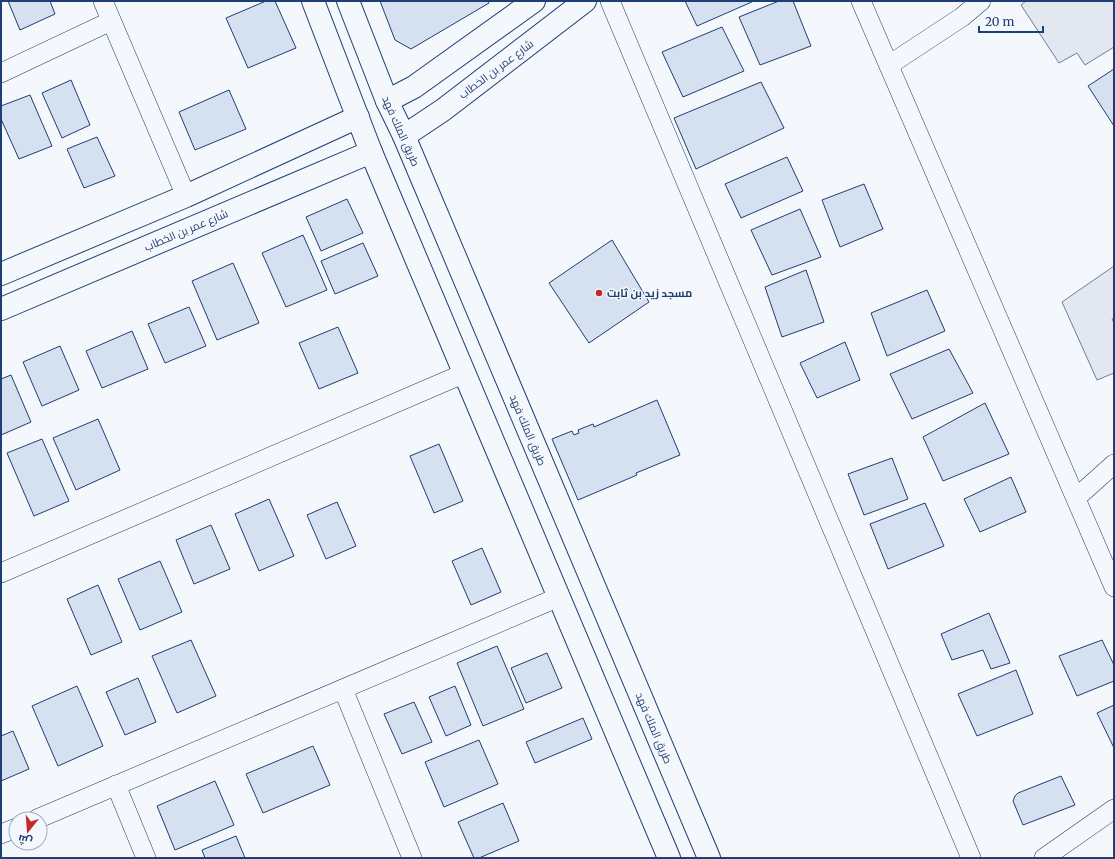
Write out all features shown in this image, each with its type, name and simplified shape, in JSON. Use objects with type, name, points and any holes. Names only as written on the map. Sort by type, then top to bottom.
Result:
[{"type":"main road","points":[[313,1],[371,152],[669,858]]},
{"type":"main road","name":"طريق الملك فهد","points":[[348,1],[387,101],[404,136],[709,858]]},
{"type":"main road","points":[[387,101],[414,87],[534,1]]},
{"type":"main road","name":"شارع عمر بن الخطاب","points":[[404,136],[443,110],[586,1]]},
{"type":"main road","points":[[1,274],[186,196],[358,116]]},
{"type":"main road","name":"شارع عمر بن الخطاب","points":[[1,308],[371,152]]},
{"type":"street","points":[[103,1],[186,196]]},
{"type":"street","points":[[610,1],[971,858]]},
{"type":"street","points":[[861,1],[1114,586]]},
{"type":"street","points":[[888,65],[962,17],[982,1]]},
{"type":"street","points":[[1,73],[111,21]]},
{"type":"street","points":[[1,573],[465,374]]},
{"type":"street","points":[[1076,498],[1114,464]]},
{"type":"street","points":[[48,814],[559,597]]},
{"type":"street","points":[[343,689],[412,858]]},
{"type":"street","points":[[116,785],[146,858]]},
{"type":"street","points":[[1044,858],[1114,808]]},
{"type":"shaded area","points":[[1026,1],[1114,1],[1114,47],[1085,65],[1077,53],[1059,63],[1021,5]]},
{"type":"shaded area","points":[[1114,266],[1114,318],[1112,319],[1114,323],[1114,373],[1097,380],[1062,302]]},
{"type":"building","points":[[8,1],[50,1],[55,14],[20,30]]},
{"type":"building","points":[[266,1],[275,1],[296,48],[248,68],[226,18]]},
{"type":"building","points":[[380,1],[488,1],[489,3],[411,49],[395,40]]},
{"type":"building","points":[[685,1],[754,1],[697,26]]},
{"type":"building","points":[[779,1],[793,1],[811,46],[760,65],[739,17]]},
{"type":"building","points":[[722,27],[744,71],[683,97],[662,52]]},
{"type":"building","points":[[1114,69],[1114,126],[1088,86]]},
{"type":"building","points":[[71,80],[90,125],[62,138],[42,93]]},
{"type":"building","points":[[761,82],[784,128],[696,169],[674,118]]},
{"type":"building","points":[[229,90],[246,129],[195,150],[179,112]]},
{"type":"building","points":[[30,95],[52,146],[19,159],[1,119],[1,106]]},
{"type":"building","points":[[97,137],[115,176],[84,188],[67,149]]},
{"type":"building","points":[[787,157],[803,191],[741,218],[725,184]]},
{"type":"building","points":[[864,184],[883,229],[840,247],[822,200]]},
{"type":"building","points":[[347,199],[363,233],[321,251],[306,217]]},
{"type":"building","points":[[800,209],[821,257],[772,275],[751,230]]},
{"type":"building","points":[[303,235],[327,290],[286,307],[262,253]]},
{"type":"building","name":"مسجد زيد بن ثابت","points":[[612,240],[649,302],[589,343],[549,283]]},
{"type":"building","points":[[363,243],[378,276],[335,294],[321,261]]},
{"type":"building","points":[[233,263],[259,323],[217,340],[192,281]]},
{"type":"building","points":[[806,270],[824,322],[782,337],[765,287]]},
{"type":"building","points":[[927,290],[945,331],[887,356],[871,313]]},
{"type":"building","points":[[189,307],[206,346],[165,363],[148,324]]},
{"type":"building","points":[[338,327],[358,373],[319,389],[299,343]]},
{"type":"building","points":[[132,331],[148,369],[102,388],[86,351]]},
{"type":"building","points":[[845,342],[860,380],[817,398],[800,363]]},
{"type":"building","points":[[60,346],[79,390],[42,406],[23,362]]},
{"type":"building","points":[[949,349],[973,393],[912,419],[890,374]]},
{"type":"building","points":[[11,375],[31,422],[1,435],[1,379]]},
{"type":"building","points":[[657,400],[680,455],[636,473],[637,475],[578,500],[552,439],[572,431],[574,435],[579,433],[578,430],[593,424],[594,427]]},
{"type":"building","points":[[985,403],[1009,454],[943,481],[923,437]]},
{"type":"building","points":[[98,419],[120,470],[76,490],[53,438]]},
{"type":"building","points":[[42,439],[69,501],[34,516],[7,453]]},
{"type":"building","points":[[439,444],[463,501],[434,513],[410,456]]},
{"type":"building","points":[[892,458],[908,499],[864,515],[848,474]]},
{"type":"building","points":[[1011,477],[1026,512],[980,532],[964,499]]},
{"type":"building","points":[[269,499],[294,556],[259,571],[235,514]]},
{"type":"building","points":[[337,502],[356,546],[326,559],[307,515]]},
{"type":"building","points":[[925,503],[944,546],[888,569],[870,524]]},
{"type":"building","points":[[211,525],[230,569],[194,584],[176,540]]},
{"type":"building","points":[[482,548],[501,592],[471,605],[452,561]]},
{"type":"building","points":[[160,561],[182,612],[140,630],[118,579]]},
{"type":"building","points":[[98,585],[122,642],[91,655],[67,599]]},
{"type":"building","points":[[989,613],[1010,663],[991,669],[983,650],[952,660],[941,634]]},
{"type":"building","points":[[191,640],[216,696],[177,713],[152,656]]},
{"type":"building","points":[[1102,640],[1114,665],[1114,681],[1077,696],[1059,656]]},
{"type":"building","points":[[497,646],[524,709],[483,726],[457,663]]},
{"type":"building","points":[[547,653],[562,688],[526,703],[511,668]]},
{"type":"building","points":[[1016,670],[1033,714],[977,736],[958,694]]},
{"type":"building","points":[[138,678],[156,722],[125,735],[106,692]]},
{"type":"building","points":[[77,686],[103,746],[58,766],[32,706]]},
{"type":"building","points":[[455,686],[471,725],[446,736],[429,697]]},
{"type":"building","points":[[414,702],[432,742],[402,754],[384,714]]},
{"type":"building","points":[[1114,705],[1114,748],[1097,713]]},
{"type":"building","points":[[583,718],[592,739],[535,763],[526,742]]},
{"type":"building","points":[[13,731],[29,769],[1,781],[1,736]]},
{"type":"building","points":[[479,740],[498,784],[444,807],[425,762]]},
{"type":"building","points":[[313,746],[330,785],[263,813],[246,774]]},
{"type":"building","points":[[1061,776],[1075,805],[1023,825],[1013,801],[1015,796],[1018,793]]},
{"type":"building","points":[[215,781],[234,825],[175,850],[157,806]]},
{"type":"building","points":[[503,803],[519,841],[479,858],[474,858],[458,822]]},
{"type":"building","points":[[236,836],[245,858],[205,858],[202,850]]},
{"type":"place","name":"مسجد زيد بن ثابت","points":[[599,293]]}]
